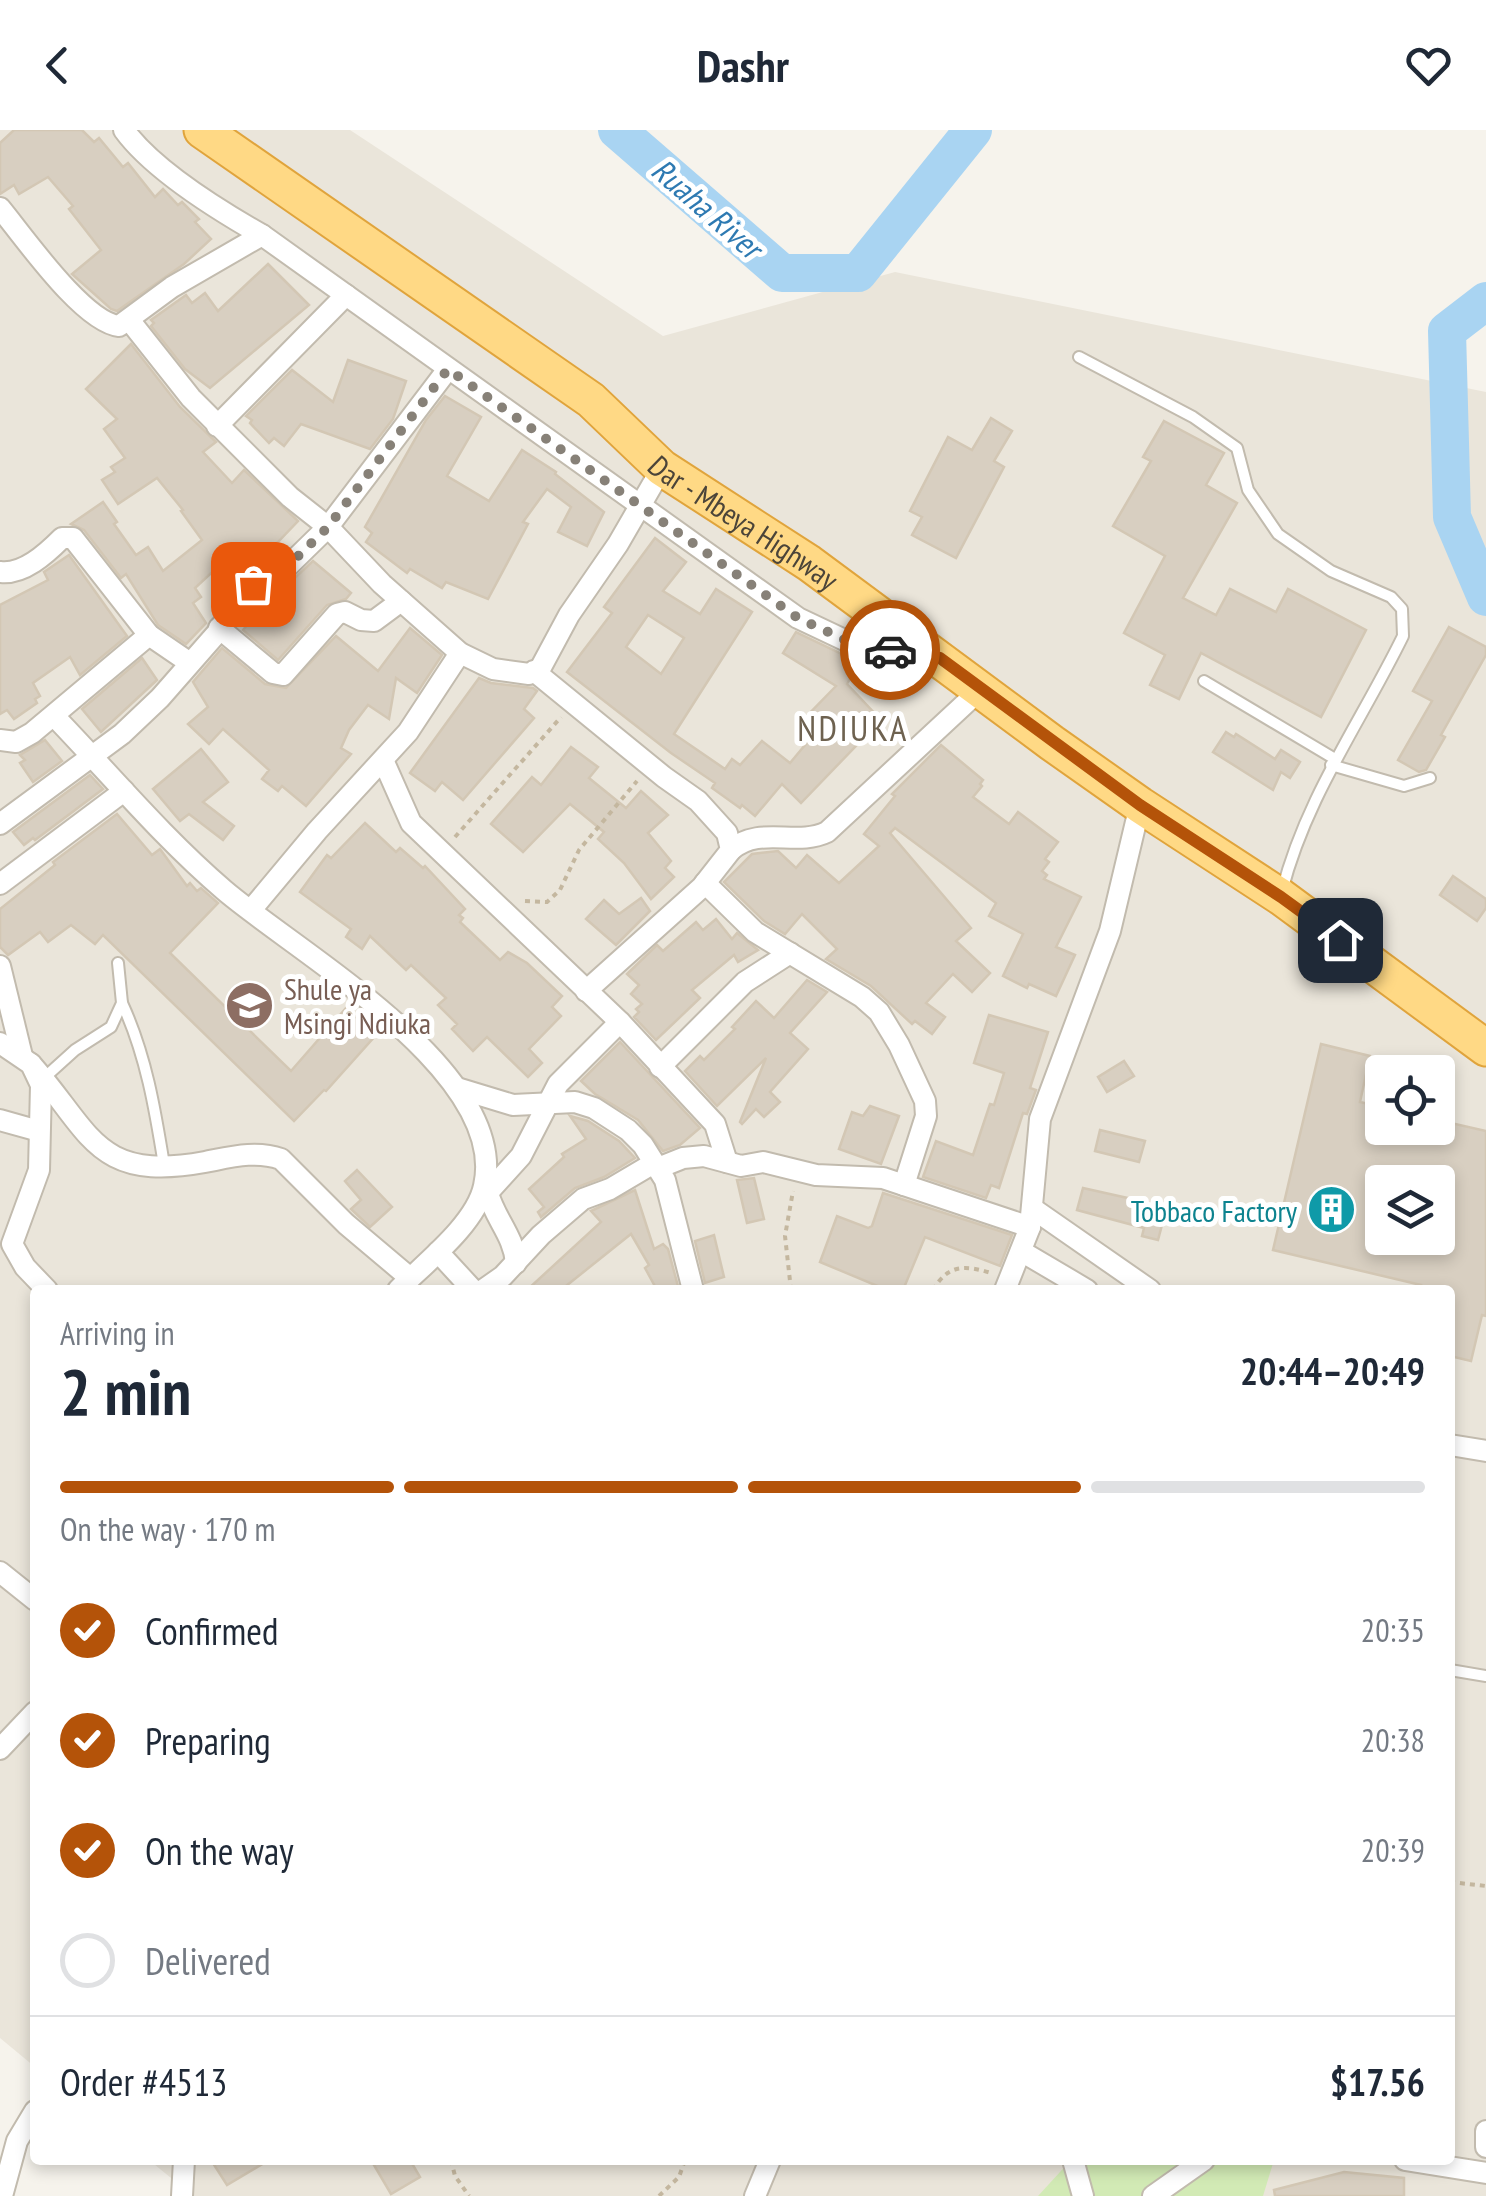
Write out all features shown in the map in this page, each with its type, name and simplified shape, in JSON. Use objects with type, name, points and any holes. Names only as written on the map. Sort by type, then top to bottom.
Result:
[{"type":"highway","name":"Dar - Mbeya Highway","points":[[202,130],[592,400],[662,468],[809,564],[1140,805],[1281,897],[1486,1048]]},
{"type":"street","points":[[124,130],[151,159],[617,492],[639,503],[819,630],[856,645],[940,658]]},
{"type":"street","points":[[0,208],[63,288],[106,323],[119,326],[130,322],[172,287],[262,235]]},
{"type":"street","points":[[217,426],[346,295]]},
{"type":"street","points":[[130,322],[190,398],[290,497],[328,527],[460,653],[493,670],[534,672],[546,661],[576,604],[618,544],[662,468]]},
{"type":"street","points":[[0,824],[140,718],[190,664],[242,594],[287,567],[328,527],[448,369]]},
{"type":"street","points":[[0,572],[22,569],[62,538],[72,538],[149,635],[190,664]]},
{"type":"street","points":[[219,628],[274,673],[283,675],[337,614],[345,612],[360,620],[374,621],[401,600]]},
{"type":"street","points":[[5,746],[54,716],[149,635]]},
{"type":"street","points":[[251,910],[408,732],[460,653]]},
{"type":"street","points":[[534,672],[698,800],[726,833],[731,850]]},
{"type":"street","points":[[586,990],[705,883],[731,850],[752,837],[805,838],[827,832],[981,689]]},
{"type":"street","points":[[54,716],[224,890],[381,1010],[458,1088],[475,1121],[485,1158],[482,1199],[514,1244],[516,1263]]},
{"type":"street","points":[[383,760],[411,824],[620,1022],[715,1124],[727,1162]]},
{"type":"street","points":[[1,881],[124,791]]},
{"type":"street","points":[[1008,1284],[1031,1217],[1040,1119],[1110,931],[1140,805]]},
{"type":"street","points":[[705,883],[755,932],[879,1012],[918,1082],[926,1116],[904,1184]]},
{"type":"street","points":[[660,1067],[745,982],[790,954]]},
{"type":"street","points":[[0,966],[4,992],[41,1085],[39,1170],[12,1244],[25,1267],[42,1285]]},
{"type":"street","points":[[0,1043],[32,1066],[97,1147],[132,1163],[175,1168],[247,1154],[282,1159],[404,1284],[438,1252],[521,1156],[558,1084],[620,1022]]},
{"type":"street","points":[[458,1088],[513,1105],[575,1102],[594,1108],[628,1130],[665,1180],[692,1285]]},
{"type":"street","points":[[0,1120],[39,1131]]},
{"type":"street","points":[[694,1156],[715,1124]]},
{"type":"street","points":[[490,1285],[583,1199],[656,1166],[694,1156],[741,1166],[762,1162],[837,1178],[870,1176],[1031,1217],[1142,1285]]},
{"type":"street","points":[[1021,1251],[1079,1285]]},
{"type":"street","points":[[438,1252],[468,1285]]},
{"type":"street","points":[[1455,1446],[1486,1451]]},
{"type":"street","points":[[0,1572],[30,1596]]},
{"type":"street","points":[[0,1748],[30,1717]]},
{"type":"street","points":[[2,2196],[17,2141],[30,2119]]},
{"type":"street","points":[[1486,2131],[1486,2147]]},
{"type":"street","points":[[182,2196],[184,2165]]},
{"type":"street","points":[[756,2196],[768,2165]]},
{"type":"street","points":[[1074,2165],[1083,2196]]},
{"type":"street","points":[[1153,2196],[1197,2165]]},
{"type":"street","points":[[1437,2165],[1486,2173]]},
{"type":"lane","points":[[1079,357],[1225,438],[1237,448],[1248,490],[1278,534],[1331,571],[1391,596],[1402,609],[1403,636],[1333,762],[1293,849],[1281,897]]},
{"type":"lane","points":[[1204,681],[1333,762],[1404,786],[1430,778]]},
{"type":"lane","points":[[118,963],[122,1003],[137,1035],[164,1166]]},
{"type":"lane","points":[[32,1066],[75,1050],[112,1026],[122,1003]]},
{"type":"lane","points":[[1455,1671],[1486,1676]]},
{"type":"path","points":[[440,852],[506,783],[574,702]]},
{"type":"path","points":[[488,898],[547,902],[560,890],[578,850],[650,765]]},
{"type":"path","points":[[790,1285],[785,1236],[794,1170]]},
{"type":"path","points":[[937,1285],[947,1271],[958,1266],[1008,1284]]},
{"type":"path","points":[[1455,1883],[1486,1886]]},
{"type":"path","points":[[453,2165],[460,2186],[469,2196]]},
{"type":"path","points":[[659,2196],[678,2177],[683,2165]]},
{"type":"shaded area","points":[[0,130],[350,130],[663,336],[895,272],[1486,392],[1486,2196],[193,2196],[155,2165],[1455,2165],[1455,1285],[30,1285],[30,2063],[0,2038]]},
{"type":"green space","points":[[1066,2165],[1272,2165],[1263,2196],[1038,2196]]},
{"type":"building","points":[[14,130],[82,130],[94,142],[99,138],[123,167],[128,163],[155,197],[163,189],[178,205],[182,202],[211,239],[184,264],[117,311],[111,309],[72,274],[101,250],[69,209],[73,206],[48,177],[19,194],[14,185],[0,194],[0,143]]},
{"type":"building","points":[[268,264],[309,305],[210,388],[185,369],[151,326],[151,320],[186,295],[192,303],[205,293],[218,311]]},
{"type":"building","points":[[131,344],[180,407],[216,442],[203,452],[232,483],[244,470],[298,521],[255,566],[237,549],[195,588],[201,597],[193,603],[206,623],[186,644],[158,625],[126,574],[121,578],[84,530],[71,524],[103,502],[136,555],[148,547],[163,571],[202,540],[157,478],[118,504],[102,480],[115,472],[111,467],[125,458],[104,429],[117,419],[86,389]]},
{"type":"building","points":[[348,360],[406,381],[393,419],[370,449],[301,424],[284,446],[274,438],[269,443],[250,423],[252,420],[246,416],[292,370],[333,402]]},
{"type":"building","points":[[445,396],[481,417],[447,476],[489,501],[522,450],[604,512],[587,546],[558,532],[571,507],[547,489],[523,522],[528,524],[488,599],[446,582],[442,588],[410,569],[407,573],[366,542],[372,533],[365,527],[426,420]]},
{"type":"building","points":[[991,418],[1012,431],[994,461],[1004,467],[956,558],[912,535],[922,517],[910,511],[948,437],[972,450]]},
{"type":"building","points":[[1164,421],[1224,453],[1206,485],[1237,503],[1183,598],[1216,615],[1230,589],[1276,612],[1288,589],[1366,630],[1321,717],[1201,653],[1179,699],[1150,685],[1165,655],[1124,633],[1165,556],[1113,526],[1151,461],[1143,457]]},
{"type":"building","points":[[655,538],[686,562],[663,591],[700,614],[716,589],[752,612],[674,734],[725,769],[732,759],[740,765],[762,741],[790,763],[815,733],[802,721],[836,686],[783,653],[796,632],[847,657],[844,660],[856,668],[847,684],[881,720],[801,803],[782,784],[755,816],[712,788],[715,783],[567,672],[612,613],[604,607]],"holes":[[[648,615],[684,638],[661,674],[626,647]]]},
{"type":"building","points":[[69,555],[127,636],[80,675],[70,657],[33,683],[40,696],[35,699],[37,703],[14,719],[7,710],[0,714],[0,605],[48,580],[44,572]]},
{"type":"building","points":[[313,561],[351,593],[346,599],[327,605],[278,660],[243,630],[280,586]]},
{"type":"building","points":[[1449,627],[1486,647],[1486,655],[1441,735],[1445,737],[1426,770],[1419,772],[1398,760],[1432,701],[1413,691]]},
{"type":"building","points":[[410,628],[442,655],[417,693],[396,678],[389,719],[368,705],[341,748],[351,754],[306,806],[282,786],[278,791],[262,779],[269,770],[223,729],[209,744],[188,724],[208,707],[193,682],[222,648],[265,684],[286,688],[336,636],[378,671]]},
{"type":"building","points":[[142,658],[157,680],[101,732],[82,709]]},
{"type":"building","points":[[479,678],[533,688],[537,691],[524,709],[534,718],[463,800],[442,782],[435,791],[410,773]]},
{"type":"building","points":[[1226,732],[1234,737],[1236,734],[1275,759],[1281,750],[1300,762],[1290,778],[1281,772],[1273,790],[1213,752]]},
{"type":"building","points":[[45,740],[62,761],[33,782],[20,763],[25,760],[20,755]]},
{"type":"building","points":[[941,745],[983,780],[973,797],[1009,824],[1018,812],[1058,842],[1045,859],[1049,862],[1042,871],[1047,875],[1044,879],[1081,897],[1056,947],[1075,955],[1056,996],[1029,984],[1027,988],[1003,976],[1023,934],[989,916],[996,903],[895,828],[890,833],[971,928],[956,941],[990,973],[972,992],[953,974],[926,1003],[945,1017],[932,1034],[915,1021],[912,1024],[871,986],[826,959],[837,949],[802,914],[785,934],[764,921],[724,882],[752,854],[778,851],[796,868],[807,855],[839,883],[879,846],[864,834],[895,796],[892,794]]},
{"type":"building","points":[[571,747],[598,767],[589,778],[626,808],[641,791],[668,815],[648,833],[671,861],[665,868],[674,877],[651,899],[624,863],[598,839],[604,832],[570,804],[523,852],[491,824],[532,777],[541,785]]},
{"type":"building","points":[[201,749],[228,782],[203,802],[234,826],[223,840],[189,814],[180,821],[153,789]]},
{"type":"building","points":[[90,775],[103,789],[24,845],[13,832]]},
{"type":"building","points":[[117,814],[152,855],[160,849],[187,886],[190,883],[197,891],[201,888],[218,903],[170,953],[291,1071],[346,1008],[376,1035],[294,1121],[103,935],[95,944],[71,925],[48,942],[40,932],[8,955],[0,947],[0,909],[55,865],[53,862]]},
{"type":"building","points":[[365,823],[396,852],[400,848],[425,866],[465,909],[459,915],[463,918],[460,922],[500,960],[508,952],[527,963],[562,996],[552,1007],[561,1016],[529,1049],[542,1063],[528,1077],[487,1037],[473,1051],[452,1029],[457,1024],[438,1005],[446,998],[411,965],[406,970],[370,936],[362,949],[346,937],[351,929],[300,892],[327,855],[331,858]]},
{"type":"building","points":[[1453,876],[1486,899],[1486,908],[1477,921],[1440,895]]},
{"type":"building","points":[[641,898],[650,911],[616,945],[586,919],[604,900],[619,914]]},
{"type":"building","points":[[716,919],[732,939],[737,933],[758,950],[738,962],[734,955],[692,990],[700,998],[656,1040],[634,1017],[642,1004],[631,994],[639,985],[627,974],[657,945],[663,951],[696,922],[703,930]]},
{"type":"building","points":[[807,980],[827,992],[790,1033],[808,1049],[770,1092],[780,1102],[764,1117],[756,1109],[742,1124],[766,1058],[717,1106],[685,1071],[700,1056],[704,1060],[756,1001],[774,1018]]},
{"type":"building","points":[[989,1015],[1048,1032],[1030,1088],[1036,1090],[1027,1114],[1023,1113],[999,1188],[991,1185],[986,1198],[923,1177],[936,1141],[973,1155],[990,1104],[994,1105],[1004,1073],[974,1063]]},
{"type":"building","points":[[620,1042],[700,1128],[680,1145],[663,1151],[638,1120],[581,1081]]},
{"type":"building","name":"Tobbaco Factory","points":[[1321,1044],[1366,1055],[1360,1102],[1365,1103],[1365,1145],[1455,1145],[1455,1124],[1486,1131],[1486,1316],[1482,1315],[1471,1361],[1455,1357],[1455,1285],[1421,1285],[1273,1250]]},
{"type":"building","points":[[1124,1061],[1134,1076],[1107,1092],[1098,1077]]},
{"type":"building","points":[[870,1106],[899,1116],[881,1164],[839,1149],[852,1112],[863,1116]]},
{"type":"building","points":[[570,1116],[588,1121],[619,1141],[635,1158],[604,1177],[575,1188],[541,1217],[538,1212],[544,1207],[529,1189],[564,1157],[562,1154],[586,1139]]},
{"type":"building","points":[[1100,1130],[1145,1141],[1139,1162],[1095,1151]]},
{"type":"building","points":[[357,1170],[392,1207],[370,1227],[351,1209],[361,1200],[345,1181]]},
{"type":"building","points":[[754,1178],[764,1219],[747,1223],[737,1180]]},
{"type":"building","points":[[1083,1188],[1166,1210],[1158,1240],[1142,1236],[1144,1228],[1077,1210]]},
{"type":"building","points":[[635,1190],[654,1249],[663,1244],[668,1249],[678,1285],[654,1285],[645,1268],[649,1265],[631,1234],[567,1285],[532,1285],[601,1222],[591,1211]]},
{"type":"building","points":[[883,1193],[1012,1235],[1000,1266],[925,1237],[905,1285],[875,1285],[820,1262],[837,1216],[868,1228]]},
{"type":"building","points":[[714,1235],[724,1277],[705,1283],[695,1241]]},
{"type":"building","points":[[214,2165],[261,2165],[227,2185]]},
{"type":"building","points":[[374,2165],[413,2165],[420,2177],[391,2194]]},
{"type":"building","points":[[1344,2172],[1404,2178],[1404,2196],[1275,2196],[1274,2190]]},
{"type":"waterway","name":"Ruaha River","points":[[617,130],[782,273],[858,273],[973,130]]},
{"type":"waterway","name":"Ruaha River","points":[[1486,301],[1447,331],[1452,517],[1486,597]]},
{"type":"way so far","points":[[253,584],[287,567],[328,527],[448,369],[798,618],[856,645],[890,650]]},
{"type":"place","name":"Shule ya Msingi Ndiuka","points":[[249,1005]]},
{"type":"place","name":"Tobbaco Factory","points":[[1332,1210]]},
{"type":"district","name":"NDIUKA","points":[[853,728]]},
{"type":"route","points":[[890,650],[940,658],[1140,805],[1340,940]]}]
